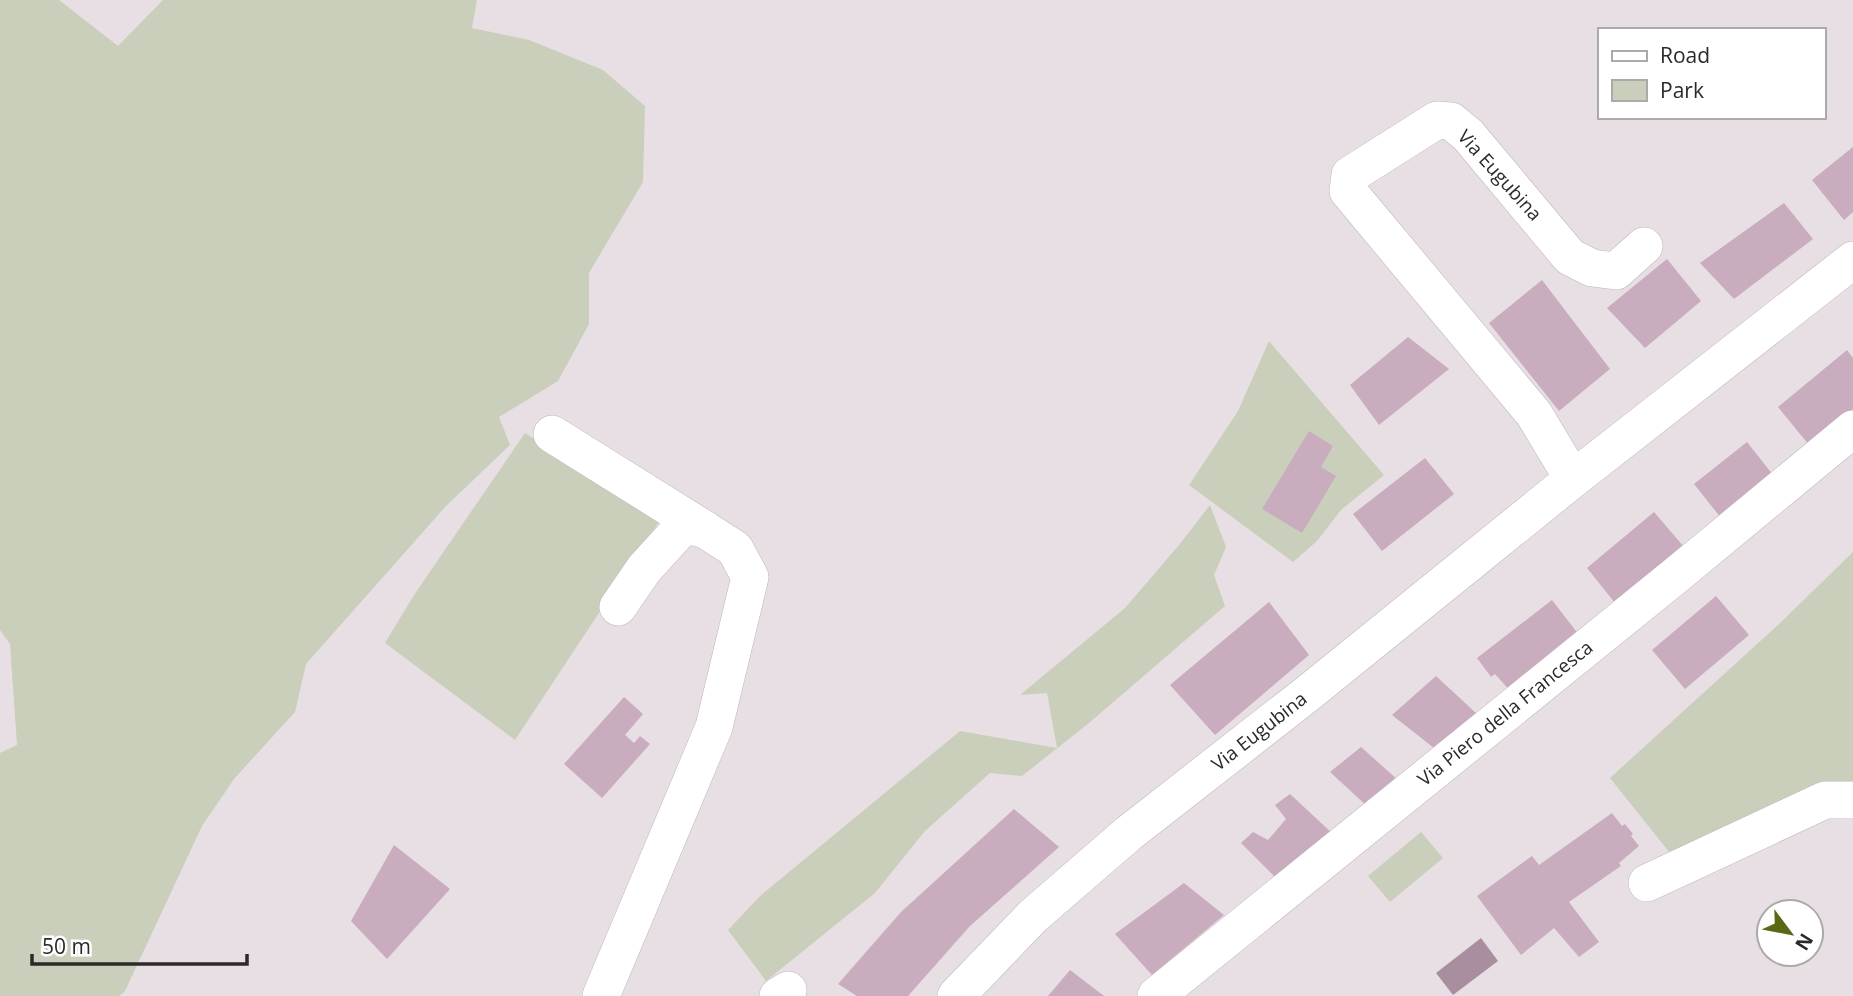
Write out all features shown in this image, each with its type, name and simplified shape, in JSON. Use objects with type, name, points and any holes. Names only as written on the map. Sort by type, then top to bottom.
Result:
[{"type":"street","name":"Via Eugubina","points":[[1573,479],[1534,414],[1348,191],[1350,175],[1437,120],[1451,121],[1468,135],[1570,257],[1592,268],[1616,271],[1644,246]]},
{"type":"street","name":"Via Eugubina","points":[[956,996],[1033,916],[1129,833],[1853,260]]},
{"type":"street","name":"Via Piero della Francesca","points":[[1156,996],[1853,429]]},
{"type":"street","points":[[552,434],[735,550],[750,577],[714,727],[601,996]]},
{"type":"street","points":[[618,607],[643,569],[684,525],[704,528]]},
{"type":"street","points":[[1647,883],[1825,800],[1853,800]]},
{"type":"street","points":[[985,996],[1033,916]]},
{"type":"green space","points":[[0,0],[59,0],[118,46],[163,0],[477,0],[472,28],[529,40],[603,70],[645,106],[643,182],[589,273],[589,324],[558,381],[499,417],[510,445],[446,506],[306,664],[295,712],[234,779],[202,826],[125,991],[119,996],[0,996],[0,753],[17,745],[10,644],[0,630]]},
{"type":"green space","points":[[1269,341],[1384,475],[1341,510],[1317,541],[1293,562],[1189,485],[1238,411]]},
{"type":"green space","points":[[525,433],[661,519],[515,740],[385,643],[414,595]]},
{"type":"green space","points":[[1210,505],[1226,547],[1214,575],[1225,606],[1089,723],[1022,776],[990,773],[925,831],[875,893],[766,981],[728,930],[760,896],[960,731],[1057,748],[1047,693],[1020,695],[1125,608]]},
{"type":"green space","points":[[1853,552],[1853,788],[1670,853],[1610,778],[1779,624]]},
{"type":"green space","points":[[1421,832],[1443,858],[1390,902],[1368,876]]},
{"type":"shaded area","points":[[1481,938],[1498,961],[1453,995],[1436,973]]},
{"type":"building","points":[[1853,147],[1853,212],[1844,220],[1812,180]]},
{"type":"building","points":[[1784,203],[1813,239],[1734,299],[1700,263]]},
{"type":"building","points":[[1667,259],[1701,301],[1645,348],[1607,308]]},
{"type":"building","points":[[1542,280],[1610,369],[1559,411],[1489,323]]},
{"type":"building","points":[[1408,337],[1449,369],[1379,425],[1350,385]]},
{"type":"building","points":[[1847,350],[1853,358],[1853,409],[1809,445],[1778,407]]},
{"type":"building","points":[[1309,431],[1333,446],[1321,467],[1336,476],[1302,533],[1262,509]]},
{"type":"building","points":[[1747,442],[1777,480],[1725,523],[1694,484]]},
{"type":"building","points":[[1425,458],[1454,494],[1382,551],[1353,514]]},
{"type":"building","points":[[1654,512],[1684,547],[1615,603],[1587,568]]},
{"type":"building","points":[[1716,596],[1749,635],[1685,689],[1652,650]]},
{"type":"building","points":[[1552,600],[1579,635],[1512,693],[1495,674],[1491,677],[1477,658]]},
{"type":"building","points":[[1269,602],[1309,655],[1215,735],[1170,685]]},
{"type":"building","points":[[1436,676],[1477,714],[1434,748],[1392,715]]},
{"type":"building","points":[[624,697],[643,714],[625,735],[634,743],[640,736],[650,744],[602,798],[564,764]]},
{"type":"building","points":[[1361,747],[1399,781],[1368,807],[1330,772]]},
{"type":"building","points":[[1290,794],[1333,834],[1279,881],[1241,843],[1253,832],[1268,840],[1286,819],[1275,805]]},
{"type":"building","points":[[1014,809],[1059,847],[970,926],[908,996],[857,996],[838,984],[901,912]]},
{"type":"building","points":[[1612,813],[1622,826],[1625,824],[1639,846],[1619,863],[1621,866],[1569,902],[1599,942],[1579,957],[1554,928],[1521,955],[1477,896],[1532,856],[1539,865]]},
{"type":"building","points":[[394,845],[450,889],[387,959],[351,921]]},
{"type":"building","points":[[1184,883],[1224,915],[1152,975],[1115,934]]},
{"type":"building","points":[[1070,970],[1104,996],[1048,996]]}]
